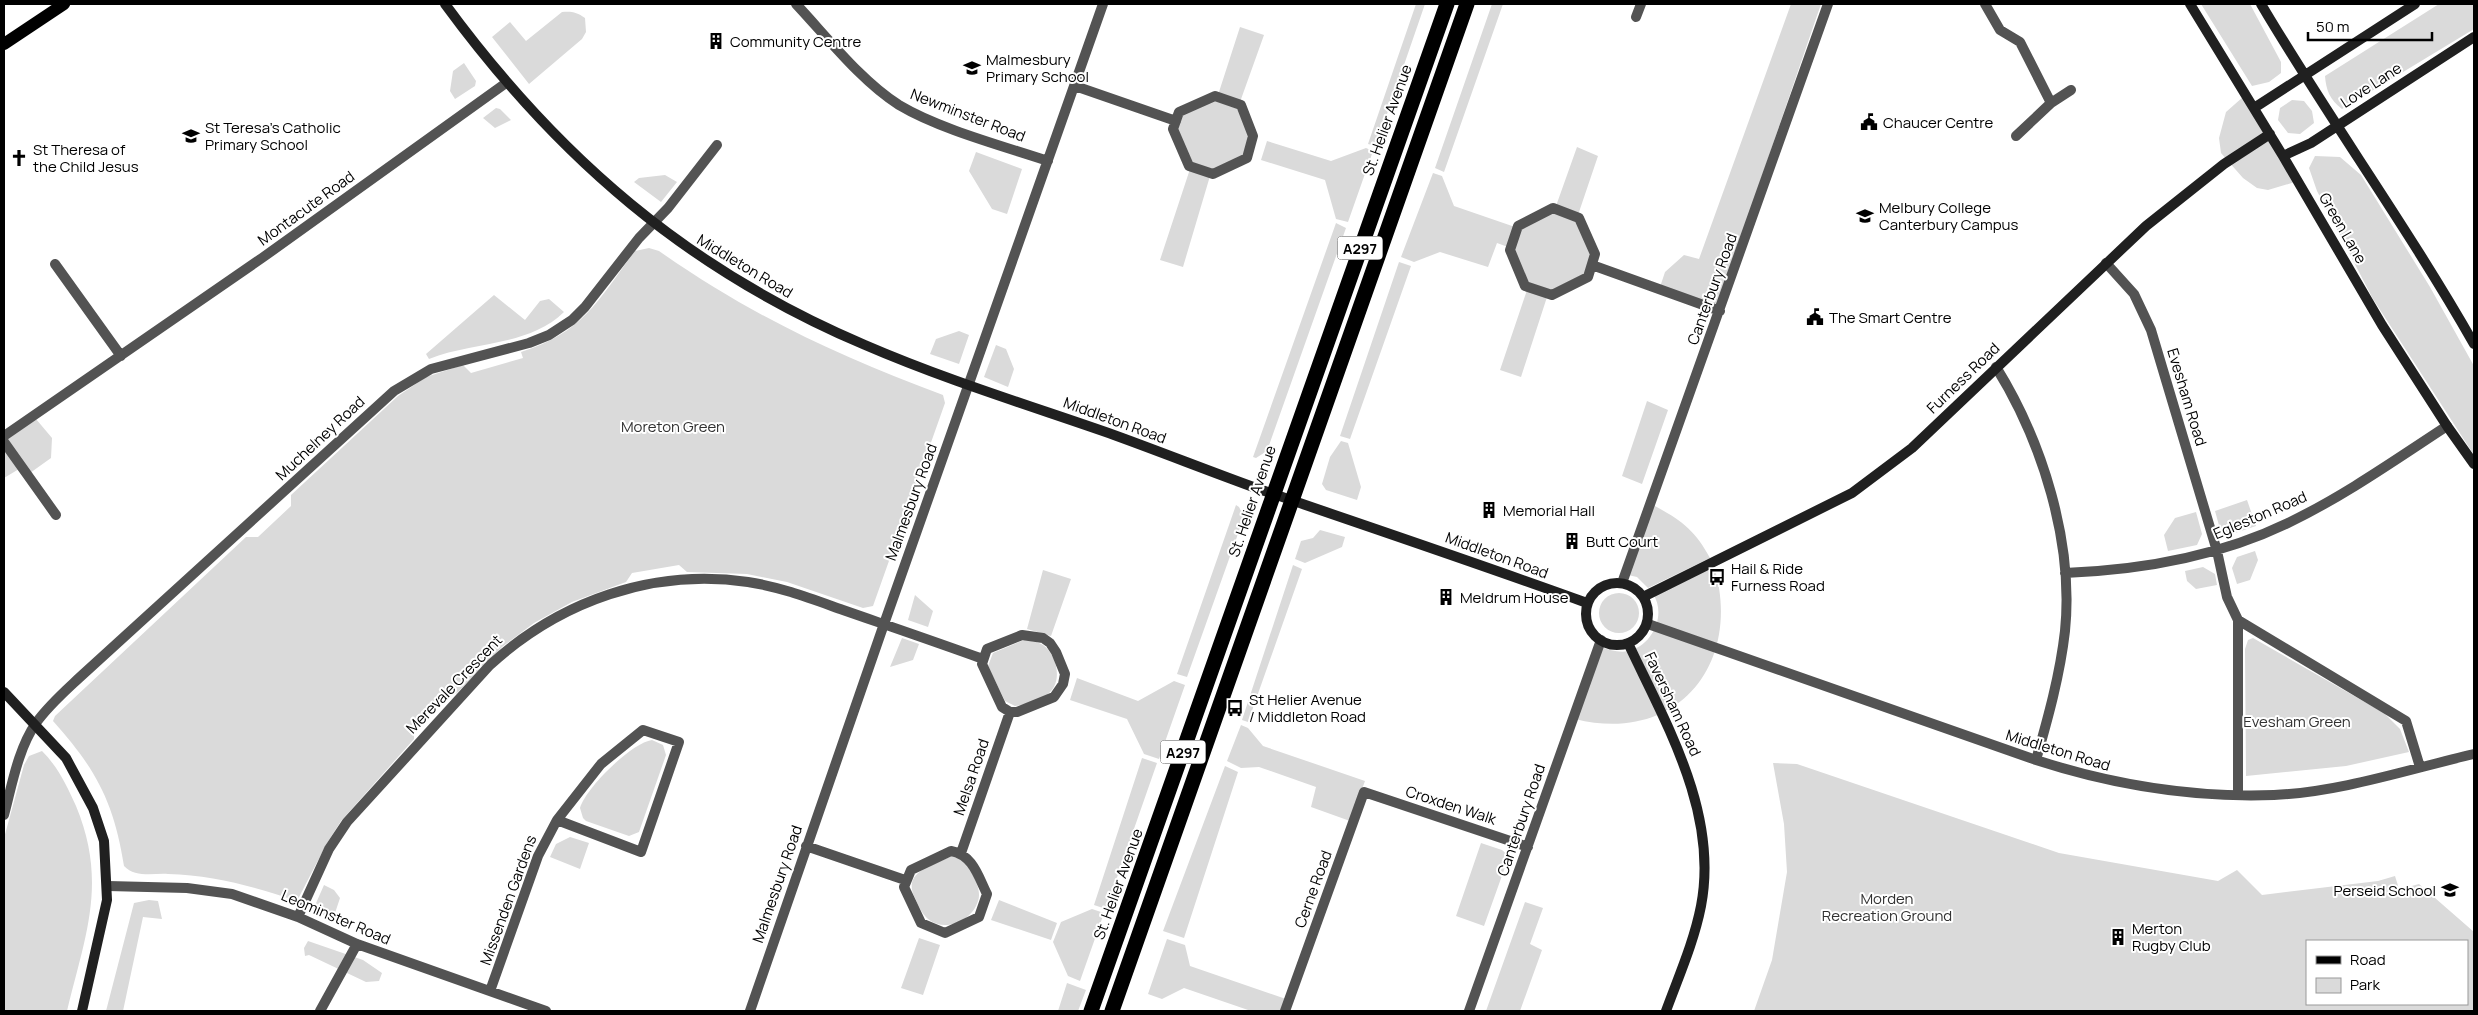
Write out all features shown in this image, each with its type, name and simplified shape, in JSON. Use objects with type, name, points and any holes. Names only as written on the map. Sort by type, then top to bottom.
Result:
[{"type":"highway","name":"St. Helier Avenue","points":[[1091,1011],[1447,4]]},
{"type":"highway","points":[[1291,498],[1318,430],[1467,4]]},
{"type":"highway","name":"A297","points":[[1112,1011],[1291,498]]},
{"type":"main road","points":[[4,44],[64,4]]},
{"type":"street","name":"Middleton Road","points":[[445,4],[506,83],[595,174],[653,224],[738,281],[790,310],[864,345],[970,384],[1587,603]]},
{"type":"street","name":"Newminster Road","points":[[796,4],[880,91],[900,105],[930,120],[1048,161]]},
{"type":"street","name":"Malmesbury Road","points":[[750,1011],[806,846],[1103,4]]},
{"type":"street","points":[[1636,17],[1641,4]]},
{"type":"street","name":"Canterbury Road","points":[[1622,583],[1828,4]]},
{"type":"street","points":[[1985,4],[2000,30],[2020,42],[2051,103]]},
{"type":"street","name":"Green Lane","points":[[2190,4],[2270,134],[2382,325],[2447,426],[2474,464]]},
{"type":"street","points":[[2261,4],[2304,77],[2443,289],[2474,344]]},
{"type":"street","points":[[2254,108],[2415,4]]},
{"type":"street","name":"Love Lane","points":[[2283,156],[2311,143],[2474,37]]},
{"type":"street","name":"Montacute Road","points":[[4,436],[121,356],[506,83]]},
{"type":"street","points":[[1075,86],[1176,121]]},
{"type":"street","points":[[2016,136],[2051,103],[2071,90]]},
{"type":"street","points":[[1215,96],[1241,105],[1253,136],[1247,158],[1213,174],[1189,166],[1173,129],[1176,121],[1179,112],[1215,96]]},
{"type":"street","name":"Furness Road","points":[[1645,596],[1852,494],[1912,448],[2146,226],[2224,164],[2270,134]]},
{"type":"street","points":[[653,224],[668,208],[717,145]]},
{"type":"street","points":[[1553,208],[1579,218],[1595,254],[1592,265],[1588,277],[1552,295],[1525,286],[1510,250],[1518,226],[1553,208]]},
{"type":"street","name":"Muchelney Road","points":[[4,815],[17,767],[34,725],[46,710],[394,391],[430,369],[529,343],[560,329],[585,307],[639,238],[653,224]]},
{"type":"street","name":"Evesham Road","points":[[2106,263],[2134,294],[2151,330],[2217,551]]},
{"type":"street","points":[[56,264],[121,356]]},
{"type":"street","points":[[1592,265],[1720,311]]},
{"type":"street","points":[[1996,367],[2017,401],[2038,448],[2056,512],[2065,573],[2065,630],[2052,701],[2036,760]]},
{"type":"street","name":"Egleston Road","points":[[2065,573],[2124,570],[2217,551],[2258,536],[2320,506],[2447,426]]},
{"type":"street","points":[[4,442],[56,515]]},
{"type":"street","points":[[2217,551],[2228,597],[2238,620],[2238,795]]},
{"type":"street","name":"Merevale Crescent","points":[[298,917],[329,849],[347,822],[366,798],[490,665],[529,633],[568,610],[625,588],[671,581],[717,579],[748,582],[794,593],[982,659]]},
{"type":"street","points":[[1622,583],[1638,589],[1645,596],[1648,624],[1641,636],[1628,643],[1616,645],[1601,640],[1593,634],[1587,624],[1585,614],[1587,603],[1598,590],[1607,585],[1622,583]]},
{"type":"street","points":[[2238,620],[2406,721],[2420,767]]},
{"type":"street","name":"Middleton Road","points":[[1648,624],[2081,775],[2139,787],[2238,795],[2276,795],[2315,790],[2474,754]]},
{"type":"street","points":[[1022,635],[1043,638],[1050,643],[1056,652],[1065,674],[1060,691],[1054,697],[1017,712],[1010,712],[1002,707],[982,664],[982,659],[987,649],[1022,635]]},
{"type":"street","name":"Canterbury Road","points":[[1469,1011],[1601,640]]},
{"type":"street","name":"Faversham Road","points":[[1628,643],[1682,756],[1699,816],[1703,862],[1701,906],[1666,1011]]},
{"type":"street","points":[[4,692],[66,758],[93,808],[104,841],[108,886],[103,926],[82,1011]]},
{"type":"street","name":"Melsa Road","points":[[961,853],[1010,712]]},
{"type":"street","name":"Missenden Gardens","points":[[490,992],[538,856],[557,820],[588,778],[601,764],[643,730],[679,742],[641,852],[557,820]]},
{"type":"street","name":"Croxden Walk","points":[[1364,792],[1528,847]]},
{"type":"street","name":"Cerne Road","points":[[1285,1011],[1364,792]]},
{"type":"street","points":[[806,846],[906,880]]},
{"type":"street","points":[[951,851],[961,853],[969,858],[987,894],[979,918],[946,933],[921,923],[904,887],[911,870],[951,851]]},
{"type":"street","name":"Leominster Road","points":[[108,886],[208,890],[266,904],[356,944],[546,1011]]},
{"type":"street","points":[[320,1011],[356,944]]},
{"type":"green space","points":[[1416,4],[1425,4],[1376,146],[1368,144]]},
{"type":"green space","points":[[1492,4],[1503,4],[1444,172],[1435,168]]},
{"type":"green space","points":[[1791,4],[1821,4],[1716,310],[1660,287],[1665,272],[1684,255],[1699,259]]},
{"type":"green space","points":[[2201,4],[2250,4],[2281,62],[2281,73],[2269,82],[2252,86]]},
{"type":"green space","points":[[2439,4],[2474,4],[2474,29],[2342,109],[2334,102],[2326,86],[2325,76]]},
{"type":"green space","points":[[562,12],[574,12],[585,18],[586,32],[582,39],[529,84],[492,37],[510,22],[526,41]]},
{"type":"green space","points":[[1240,27],[1264,35],[1240,102],[1218,95]]},
{"type":"green space","points":[[464,63],[476,81],[475,86],[455,99],[450,91],[453,71]]},
{"type":"green space","points":[[2243,97],[2295,182],[2268,190],[2257,188],[2243,178],[2221,153],[2219,138],[2226,112]]},
{"type":"green space","points":[[1215,99],[1239,108],[1250,136],[1244,155],[1212,171],[1190,163],[1177,128],[1181,114]]},
{"type":"green space","points":[[2292,100],[2304,101],[2312,111],[2314,123],[2300,134],[2288,133],[2278,120],[2280,108]]},
{"type":"green space","points":[[496,108],[500,109],[511,120],[495,128],[483,118]]},
{"type":"green space","points":[[1267,141],[1331,161],[1366,148],[1373,151],[1348,222],[1336,219],[1325,180],[1261,160]]},
{"type":"green space","points":[[1577,147],[1598,156],[1578,215],[1556,206]]},
{"type":"green space","points":[[976,152],[1022,169],[1007,214],[992,209],[969,171]]},
{"type":"green space","points":[[2315,156],[2340,157],[2361,175],[2430,287],[2474,366],[2474,455],[2373,299],[2317,191],[2309,168]]},
{"type":"green space","points":[[1190,169],[1210,176],[1183,267],[1160,260]]},
{"type":"green space","points":[[1433,173],[1442,176],[1454,206],[1515,227],[1508,247],[1497,243],[1488,267],[1440,252],[1414,262],[1401,257]]},
{"type":"green space","points":[[665,175],[677,182],[661,202],[634,182],[639,178]]},
{"type":"green space","points":[[1553,213],[1576,221],[1592,255],[1585,274],[1551,291],[1527,283],[1513,250],[1518,228]]},
{"type":"green space","points":[[1336,223],[1346,228],[1267,451],[1256,458],[1253,457]]},
{"type":"green space","name":"Moreton Green","points":[[649,248],[659,251],[728,295],[796,333],[867,365],[943,395],[945,403],[873,606],[863,608],[787,582],[747,574],[687,572],[679,565],[632,573],[626,582],[572,602],[534,623],[502,647],[456,694],[444,695],[414,728],[414,739],[341,821],[327,843],[297,901],[218,879],[185,875],[139,874],[128,870],[124,866],[115,823],[101,788],[81,755],[53,721],[55,716],[246,537],[258,537],[291,506],[291,495],[398,396],[426,377],[463,365],[471,373],[523,358],[521,352],[560,335],[575,324],[599,299],[635,251]]},
{"type":"green space","points":[[1399,262],[1411,266],[1350,439],[1340,436]]},
{"type":"green space","points":[[1527,290],[1547,297],[1521,377],[1500,370]]},
{"type":"green space","points":[[494,295],[525,320],[540,301],[549,299],[564,312],[534,332],[517,338],[446,353],[429,359],[426,354]]},
{"type":"green space","points":[[959,331],[969,335],[959,364],[930,354],[936,339]]},
{"type":"green space","points":[[996,345],[1006,349],[1014,369],[1008,387],[984,377]]},
{"type":"green space","points":[[1647,401],[1668,410],[1642,484],[1622,476]]},
{"type":"green space","points":[[36,419],[52,438],[51,458],[30,473],[24,466],[4,478],[4,440]]},
{"type":"green space","points":[[1341,441],[1348,443],[1361,487],[1357,500],[1326,490],[1322,484],[1330,457]]},
{"type":"green space","points":[[2247,500],[2256,526],[2232,534],[2220,529],[2215,511]]},
{"type":"green space","points":[[1236,505],[1244,517],[1187,677],[1177,674]]},
{"type":"green space","points":[[1653,505],[1672,516],[1693,533],[1710,558],[1648,588],[1637,577],[1628,575]]},
{"type":"green space","points":[[2196,512],[2202,534],[2197,545],[2168,551],[2164,535],[2175,518]]},
{"type":"green space","points":[[1320,530],[1345,537],[1342,547],[1305,563],[1295,559],[1301,541],[1313,538]]},
{"type":"green space","points":[[2255,551],[2258,560],[2250,580],[2237,584],[2232,568],[2237,557]]},
{"type":"green space","points":[[1293,565],[1302,569],[1248,722],[1242,720]]},
{"type":"green space","points":[[1714,566],[1721,601],[1719,634],[1710,664],[1694,689],[1672,708],[1644,720],[1612,724],[1575,719],[1601,647],[1625,652],[1637,648],[1644,643],[1655,628],[1658,620],[1657,602],[1653,594]]},
{"type":"green space","points":[[2203,567],[2215,574],[2217,585],[2196,589],[2187,581],[2185,571]]},
{"type":"green space","points":[[1043,570],[1071,579],[1051,636],[1027,629]]},
{"type":"green space","points":[[1615,593],[1623,593],[1630,596],[1636,602],[1639,613],[1636,624],[1630,630],[1623,633],[1615,633],[1608,630],[1602,624],[1599,617],[1599,609],[1602,602],[1608,596]]},
{"type":"green space","points":[[915,595],[933,611],[928,627],[908,620]]},
{"type":"green space","points":[[902,638],[919,644],[913,660],[890,667]]},
{"type":"green space","name":"Evesham Green","points":[[2253,638],[2384,713],[2400,729],[2409,752],[2346,766],[2246,776],[2245,649],[2248,640]]},
{"type":"green space","points":[[1024,640],[1034,641],[1043,645],[1048,650],[1055,663],[1057,678],[1051,691],[1039,700],[1015,706],[1005,701],[988,666],[993,653]]},
{"type":"green space","points":[[1077,678],[1138,701],[1174,681],[1185,685],[1159,759],[1144,754],[1127,719],[1070,700]]},
{"type":"green space","points":[[1241,725],[1248,728],[1263,746],[1365,781],[1350,821],[1311,807],[1316,787],[1259,767],[1241,768],[1227,761]]},
{"type":"green space","points":[[652,740],[663,745],[666,755],[639,832],[629,836],[586,821],[580,808],[591,789],[610,768],[633,749]]},
{"type":"green space","points":[[42,751],[66,784],[86,834],[91,860],[92,885],[90,909],[67,1011],[4,1011],[4,838],[24,765],[29,756]]},
{"type":"green space","points":[[1142,758],[1157,763],[1106,909],[1094,905]]},
{"type":"green space","name":"Morden Recreation Ground","points":[[1773,763],[1797,764],[2059,853],[2218,881],[2237,870],[2262,895],[2378,881],[2395,876],[2400,892],[2408,887],[2419,884],[2474,932],[2474,1011],[1754,1011],[1772,960],[1787,872],[1784,824]]},
{"type":"green space","points":[[1225,766],[1238,772],[1184,938],[1163,931]]},
{"type":"green space","points":[[570,837],[589,843],[580,869],[550,857],[556,844]]},
{"type":"green space","points":[[1481,843],[1502,850],[1509,856],[1484,926],[1456,916]]},
{"type":"green space","points":[[952,856],[963,861],[969,868],[979,891],[979,898],[975,908],[964,919],[950,925],[942,925],[928,919],[923,914],[914,896],[913,880],[922,870]]},
{"type":"green space","points":[[324,885],[334,890],[340,898],[333,919],[313,910]]},
{"type":"green space","points":[[149,900],[158,901],[162,919],[143,917],[123,1011],[106,1011],[134,903]]},
{"type":"green space","points":[[999,900],[1057,923],[1051,940],[991,920]]},
{"type":"green space","points":[[1525,902],[1543,908],[1530,944],[1542,950],[1520,1011],[1486,1011]]},
{"type":"green space","points":[[1092,909],[1104,913],[1080,981],[1068,976],[1053,942],[1061,922]]},
{"type":"green space","points":[[919,938],[940,945],[923,995],[901,988]]},
{"type":"green space","points":[[1167,939],[1185,945],[1190,966],[1286,999],[1282,1011],[1251,1011],[1184,988],[1162,999],[1148,994]]},
{"type":"green space","points":[[308,941],[363,960],[382,973],[379,981],[366,982],[309,955],[305,956],[304,948]]},
{"type":"green space","points":[[1067,983],[1086,990],[1078,1011],[1058,1011]]},
{"type":"place","name":"Community Centre","points":[[716,41]]},
{"type":"place","name":"Malmesbury Primary School","points":[[972,68]]},
{"type":"place","name":"Chaucer Centre","points":[[1869,122]]},
{"type":"place","name":"St Teresa's Catholic Primary School","points":[[191,136]]},
{"type":"place","name":"St Theresa of the Child Jesus","points":[[19,158]]},
{"type":"place","name":"Melbury College Canterbury Campus","points":[[1865,216]]},
{"type":"place","name":"The Smart Centre","points":[[1815,317]]},
{"type":"place","name":"Memorial Hall","points":[[1489,510]]},
{"type":"place","name":"Butt Court","points":[[1572,541]]},
{"type":"place","name":"Hail & Ride Furness Road","points":[[1717,577]]},
{"type":"place","name":"Meldrum House","points":[[1446,597]]},
{"type":"place","name":"St Helier Avenue / Middleton Road","points":[[1235,708]]},
{"type":"place","name":"Perseid School","points":[[2450,890]]},
{"type":"place","name":"Merton Rugby Club","points":[[2118,937]]}]
